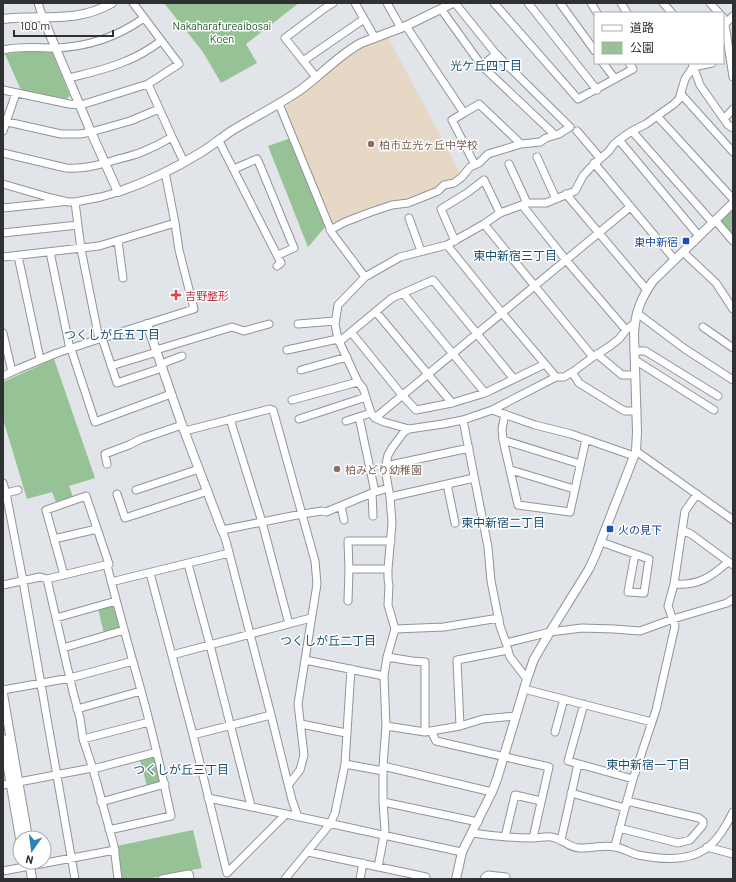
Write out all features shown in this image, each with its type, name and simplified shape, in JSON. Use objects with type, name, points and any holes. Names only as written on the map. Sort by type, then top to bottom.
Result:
[{"type":"street","points":[[38,3],[91,132],[118,192]]},
{"type":"street","points":[[3,19],[21,17],[43,18],[78,16],[112,3]]},
{"type":"street","points":[[3,90],[69,104],[81,105],[148,84],[179,64],[133,3]]},
{"type":"street","points":[[316,77],[285,38],[333,3]]},
{"type":"street","points":[[355,3],[375,38]]},
{"type":"street","points":[[3,208],[71,202],[101,197],[145,182],[202,152],[231,132],[279,104],[304,87],[361,43],[403,27],[453,3],[496,54],[570,127],[559,134],[546,138],[540,142],[521,144],[488,154],[475,165],[470,167],[454,182],[444,185],[438,191],[408,203],[392,205],[371,212],[345,222],[330,230]]},
{"type":"street","points":[[494,3],[578,99],[615,80],[631,66]]},
{"type":"street","points":[[528,3],[596,90]]},
{"type":"street","points":[[560,3],[594,50]]},
{"type":"street","points":[[591,3],[596,12]]},
{"type":"street","points":[[621,3],[626,12]]},
{"type":"street","points":[[663,3],[671,12]]},
{"type":"street","points":[[710,3],[718,12]]},
{"type":"street","points":[[389,4],[403,27],[464,113]]},
{"type":"street","points":[[441,9],[482,66],[555,135]]},
{"type":"street","points":[[733,16],[724,20],[729,60],[733,77]]},
{"type":"street","points":[[3,50],[20,48],[56,48],[84,45],[124,31],[144,18]]},
{"type":"street","points":[[303,61],[364,19]]},
{"type":"street","points":[[69,78],[125,62],[148,50],[161,41]]},
{"type":"street","points":[[482,66],[496,54]]},
{"type":"street","points":[[604,64],[615,80]]},
{"type":"street","points":[[692,65],[702,64]]},
{"type":"street","points":[[635,323],[610,346],[572,372],[564,376],[556,377],[492,410],[463,420],[409,428],[384,422],[373,415],[363,388],[358,382],[339,340],[335,321],[338,304],[364,277],[400,256],[447,245],[500,214],[524,204],[546,203],[574,191],[583,176],[594,163],[609,151],[614,144],[632,131],[646,124],[679,99],[685,79],[692,65]]},
{"type":"street","points":[[692,65],[700,85],[728,125],[733,128]]},
{"type":"street","points":[[148,84],[184,162]]},
{"type":"street","points":[[3,131],[5,121],[16,93]]},
{"type":"street","points":[[681,94],[733,152]]},
{"type":"street","points":[[279,104],[330,230],[364,277]]},
{"type":"street","points":[[475,165],[452,120],[479,104],[521,144]]},
{"type":"street","points":[[5,121],[61,134],[80,134],[130,121],[159,109]]},
{"type":"street","points":[[724,118],[733,109]]},
{"type":"street","points":[[657,116],[733,199]]},
{"type":"street","points":[[577,131],[600,158]]},
{"type":"street","points":[[632,131],[733,241]]},
{"type":"street","points":[[3,153],[66,168],[88,168],[141,152],[172,137]]},
{"type":"street","points":[[219,140],[278,256],[281,263],[277,266]]},
{"type":"street","points":[[619,140],[699,236]]},
{"type":"street","points":[[537,157],[556,199]]},
{"type":"street","points":[[234,169],[257,159],[294,248],[278,256]]},
{"type":"street","points":[[594,163],[674,260]]},
{"type":"street","points":[[509,164],[524,204],[566,260],[626,330]]},
{"type":"street","points":[[3,376],[40,359],[100,338],[194,309],[179,250],[165,172]]},
{"type":"street","points":[[455,241],[441,210],[484,180],[500,214]]},
{"type":"street","points":[[3,184],[71,202]]},
{"type":"street","points":[[566,194],[647,290]]},
{"type":"street","points":[[71,202],[78,225],[81,248],[100,338],[112,366],[117,383],[162,366],[182,356]]},
{"type":"street","points":[[456,879],[462,852],[492,792],[534,659],[589,569],[601,542],[635,453],[637,442],[637,411],[634,351],[635,323],[640,302],[653,281],[733,203]]},
{"type":"street","points":[[346,421],[359,416],[373,415],[402,395],[630,207]]},
{"type":"street","points":[[410,218],[422,251]]},
{"type":"street","points":[[3,257],[99,246],[175,223]]},
{"type":"street","points":[[484,224],[595,355],[622,375],[635,375]]},
{"type":"street","points":[[3,233],[78,225]]},
{"type":"street","points":[[118,241],[123,278]]},
{"type":"street","points":[[447,245],[556,377]]},
{"type":"street","points":[[50,252],[70,349],[95,422],[171,394]]},
{"type":"street","points":[[683,252],[716,283],[733,309]]},
{"type":"street","points":[[18,256],[40,359]]},
{"type":"street","points":[[287,350],[339,340],[392,298],[433,280],[514,379]]},
{"type":"street","points":[[403,293],[485,393]]},
{"type":"street","points":[[376,312],[452,403]]},
{"type":"street","points":[[637,313],[685,349],[733,380]]},
{"type":"street","points":[[298,324],[335,321]]},
{"type":"street","points":[[147,324],[171,394],[222,530],[292,800],[298,816]]},
{"type":"street","points":[[112,366],[232,327],[244,332],[269,324]]},
{"type":"street","points":[[703,327],[733,348]]},
{"type":"street","points":[[351,332],[416,410],[452,403],[485,393],[545,364]]},
{"type":"street","points":[[3,333],[12,372]]},
{"type":"street","points":[[634,351],[647,352],[718,396]]},
{"type":"street","points":[[301,370],[347,358]]},
{"type":"street","points":[[635,360],[714,410]]},
{"type":"street","points":[[572,372],[579,383],[621,409],[637,411]]},
{"type":"street","points":[[292,400],[358,382]]},
{"type":"street","points":[[299,419],[366,397]]},
{"type":"street","points":[[107,464],[105,454],[141,440],[184,428],[270,409],[273,410],[315,561],[316,584],[298,704],[304,755],[300,770],[289,784]]},
{"type":"street","points":[[492,410],[535,425],[572,434],[635,453],[733,520]]},
{"type":"street","points":[[505,414],[502,429],[503,440],[518,505],[570,512],[586,439]]},
{"type":"street","points":[[359,416],[373,493],[373,516]]},
{"type":"street","points":[[230,419],[262,522],[289,624]]},
{"type":"street","points":[[463,420],[488,547],[492,582],[499,618],[510,657],[527,679]]},
{"type":"street","points":[[378,867],[385,830],[383,802],[383,769],[386,726],[384,676],[387,657],[395,629],[388,605],[388,569],[392,523],[390,497],[385,469],[388,455],[392,448],[404,432],[409,428]]},
{"type":"street","points":[[503,440],[580,464]]},
{"type":"street","points":[[386,466],[469,448]]},
{"type":"street","points":[[136,490],[199,469]]},
{"type":"street","points":[[510,470],[574,489]]},
{"type":"street","points":[[390,497],[474,478]]},
{"type":"street","points":[[3,483],[4,494],[23,581],[75,879]]},
{"type":"street","points":[[447,484],[455,523]]},
{"type":"street","points":[[222,530],[302,514],[322,511],[326,512],[388,488]]},
{"type":"street","points":[[4,494],[18,490]]},
{"type":"street","points":[[117,494],[125,518],[208,491]]},
{"type":"street","points":[[615,846],[633,779],[656,710],[675,626],[668,606],[674,584],[685,511],[697,494]]},
{"type":"street","points":[[64,575],[46,510],[86,496],[109,564],[106,565],[157,752],[171,816],[109,830]]},
{"type":"street","points":[[341,506],[344,520]]},
{"type":"street","points":[[54,539],[97,528]]},
{"type":"street","points":[[674,584],[690,584],[700,581],[713,575],[731,563],[691,534],[682,530]]},
{"type":"street","points":[[348,601],[348,541],[390,541]]},
{"type":"street","points":[[601,542],[635,554],[649,559],[644,593],[628,592],[635,554]]},
{"type":"street","points":[[111,582],[229,553]]},
{"type":"street","points":[[188,564],[251,806]]},
{"type":"street","points":[[3,585],[40,577],[47,579],[106,565]]},
{"type":"street","points":[[349,569],[388,569]]},
{"type":"street","points":[[150,573],[193,735],[227,873],[286,814]]},
{"type":"street","points":[[47,579],[83,739],[115,850],[118,879]]},
{"type":"street","points":[[506,643],[550,632],[582,628],[640,631],[673,619],[727,603],[733,599]]},
{"type":"street","points":[[56,618],[116,601]]},
{"type":"street","points":[[172,655],[311,618]]},
{"type":"street","points":[[395,629],[444,627],[499,618]]},
{"type":"street","points":[[63,648],[124,630]]},
{"type":"street","points":[[460,726],[457,660],[508,650]]},
{"type":"street","points":[[387,657],[425,662],[428,731],[436,741],[549,767],[533,838]]},
{"type":"street","points":[[305,660],[384,676]]},
{"type":"street","points":[[3,690],[70,678],[133,661]]},
{"type":"street","points":[[285,879],[330,824],[335,813],[345,764],[351,669]]},
{"type":"street","points":[[524,689],[652,722]]},
{"type":"street","points":[[77,709],[141,692]]},
{"type":"street","points":[[3,694],[11,783],[26,830]]},
{"type":"street","points":[[555,732],[564,699]]},
{"type":"street","points":[[584,704],[568,761],[633,779]]},
{"type":"street","points":[[193,735],[271,715]]},
{"type":"street","points":[[386,726],[428,731],[460,726],[482,719],[516,716]]},
{"type":"street","points":[[83,739],[149,722]]},
{"type":"street","points":[[301,724],[346,733]]},
{"type":"street","points":[[3,739],[19,830]]},
{"type":"street","points":[[11,783],[92,769],[157,752]]},
{"type":"street","points":[[345,764],[383,769],[492,792]]},
{"type":"street","points":[[561,840],[578,764]]},
{"type":"street","points":[[101,802],[165,784]]},
{"type":"street","points":[[571,793],[699,818],[703,821],[703,824],[690,840],[678,843],[619,828]]},
{"type":"street","points":[[505,836],[515,795],[541,801]]},
{"type":"street","points":[[208,798],[462,852]]},
{"type":"street","points":[[383,802],[478,822]]},
{"type":"street","points":[[472,833],[533,838],[550,837],[579,848],[615,846],[637,855],[658,858],[676,858],[688,857],[704,850],[720,835],[733,812]]},
{"type":"street","points":[[707,847],[733,854]]},
{"type":"street","points":[[52,860],[115,850]]},
{"type":"street","points":[[308,852],[426,877],[426,879]]},
{"type":"street","points":[[360,879],[363,864]]},
{"type":"street","points":[[162,879],[189,874],[190,879]]},
{"type":"street","points":[[484,879],[488,875],[506,877]]},
{"type":"shaded area","name":"柏市立光ヶ丘中学校","points":[[388,37],[461,175],[436,190],[407,202],[381,205],[331,225],[285,112],[289,102],[358,49]]},
{"type":"green space","name":"Nakaharafureaibosai Koen","points":[[164,3],[299,3],[246,44],[257,63],[221,83],[203,52]]},
{"type":"green space","points":[[31,51],[52,52],[70,96],[66,99],[21,90],[5,54]]},
{"type":"green space","points":[[291,138],[326,226],[308,247],[268,146]]},
{"type":"green space","points":[[733,208],[733,238],[721,222]]},
{"type":"green space","points":[[54,359],[95,478],[69,486],[73,497],[56,502],[52,492],[27,499],[3,419],[3,382]]},
{"type":"green space","points":[[112,605],[115,606],[120,627],[118,630],[104,633],[98,609]]},
{"type":"green space","points":[[153,757],[156,758],[160,780],[158,783],[147,786],[140,760]]},
{"type":"green space","points":[[193,830],[202,868],[147,879],[121,879],[117,846]]},
{"type":"place","name":"柏市立光ヶ丘中学校","points":[[371,144]]},
{"type":"place","name":"東中新宿","points":[[686,241]]},
{"type":"place","name":"吉野整形","points":[[176,295]]},
{"type":"place","name":"柏みどり幼稚園","points":[[337,469]]},
{"type":"place","name":"火の見下","points":[[610,529]]},
{"type":"district","name":"光ケ丘四丁目","points":[[486,65]]},
{"type":"district","name":"東中新宿三丁目","points":[[515,255]]},
{"type":"district","name":"つくしが丘五丁目","points":[[112,334]]},
{"type":"district","name":"東中新宿二丁目","points":[[503,522]]},
{"type":"district","name":"つくしが丘二丁目","points":[[328,640]]},
{"type":"district","name":"東中新宿一丁目","points":[[648,764]]},
{"type":"district","name":"つくしが丘三丁目","points":[[181,769]]}]
